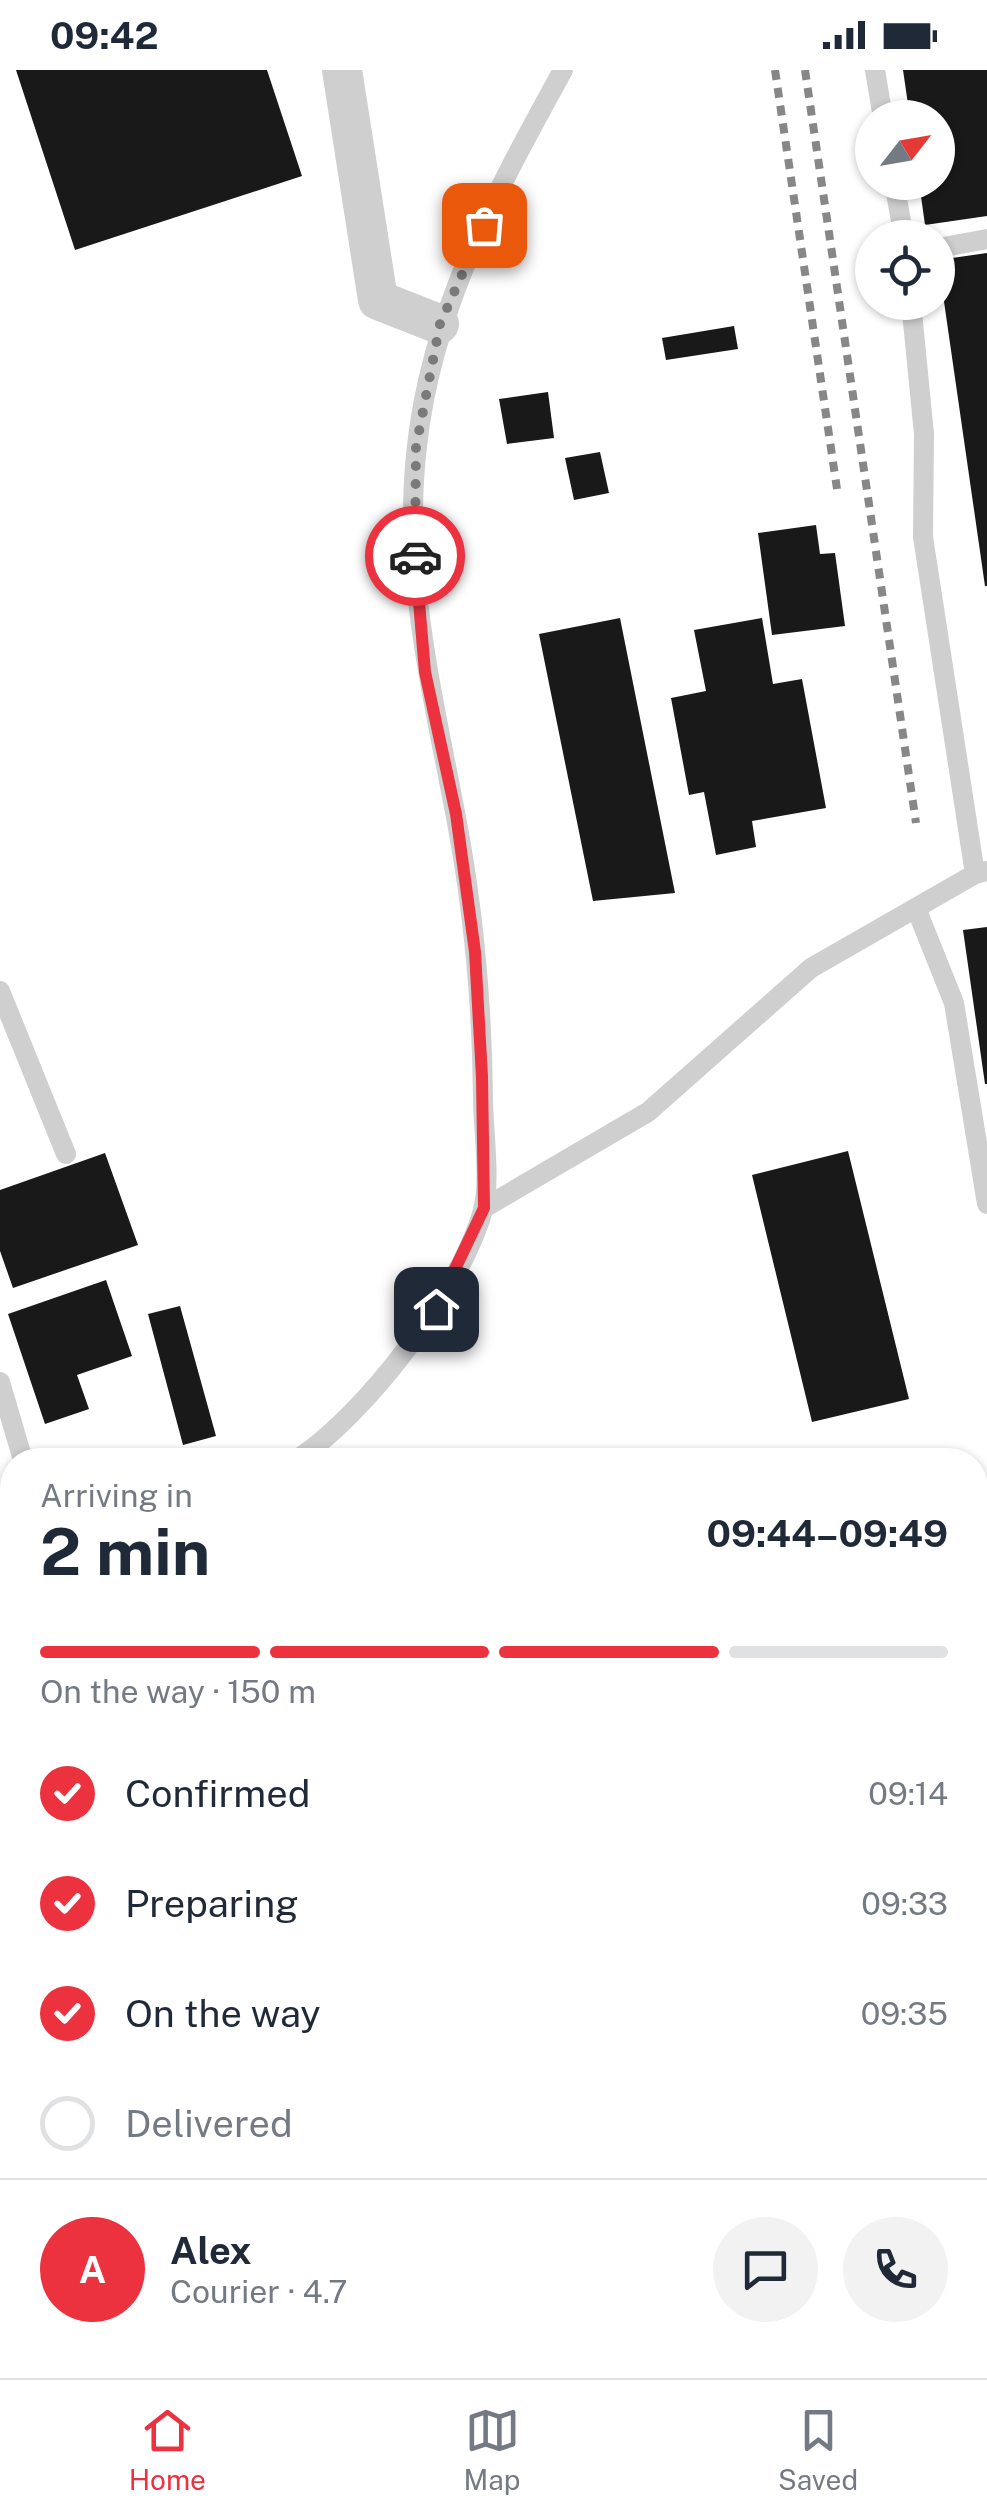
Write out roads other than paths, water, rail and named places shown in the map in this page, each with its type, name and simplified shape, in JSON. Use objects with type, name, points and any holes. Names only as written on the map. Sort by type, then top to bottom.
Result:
[{"type":"street","points":[[342,70],[378,300],[440,324]]},
{"type":"lane","points":[[310,1448],[370,1395],[436,1309],[484,1208],[475,952],[456,814],[425,672],[414,544],[416,447],[440,324],[507,172],[563,70]]},
{"type":"lane","points":[[875,70],[880,100]]},
{"type":"lane","points":[[955,245],[987,239]]},
{"type":"lane","points":[[484,1208],[648,1112],[811,968],[981,872],[923,537],[924,434],[913,320]]},
{"type":"lane","points":[[916,908],[954,1003],[987,1204]]},
{"type":"lane","points":[[0,991],[66,1154]]},
{"type":"lane","points":[[0,1382],[19,1448]]},
{"type":"railway","points":[[775,70],[837,489]]},
{"type":"railway","points":[[805,70],[916,823]]}]
